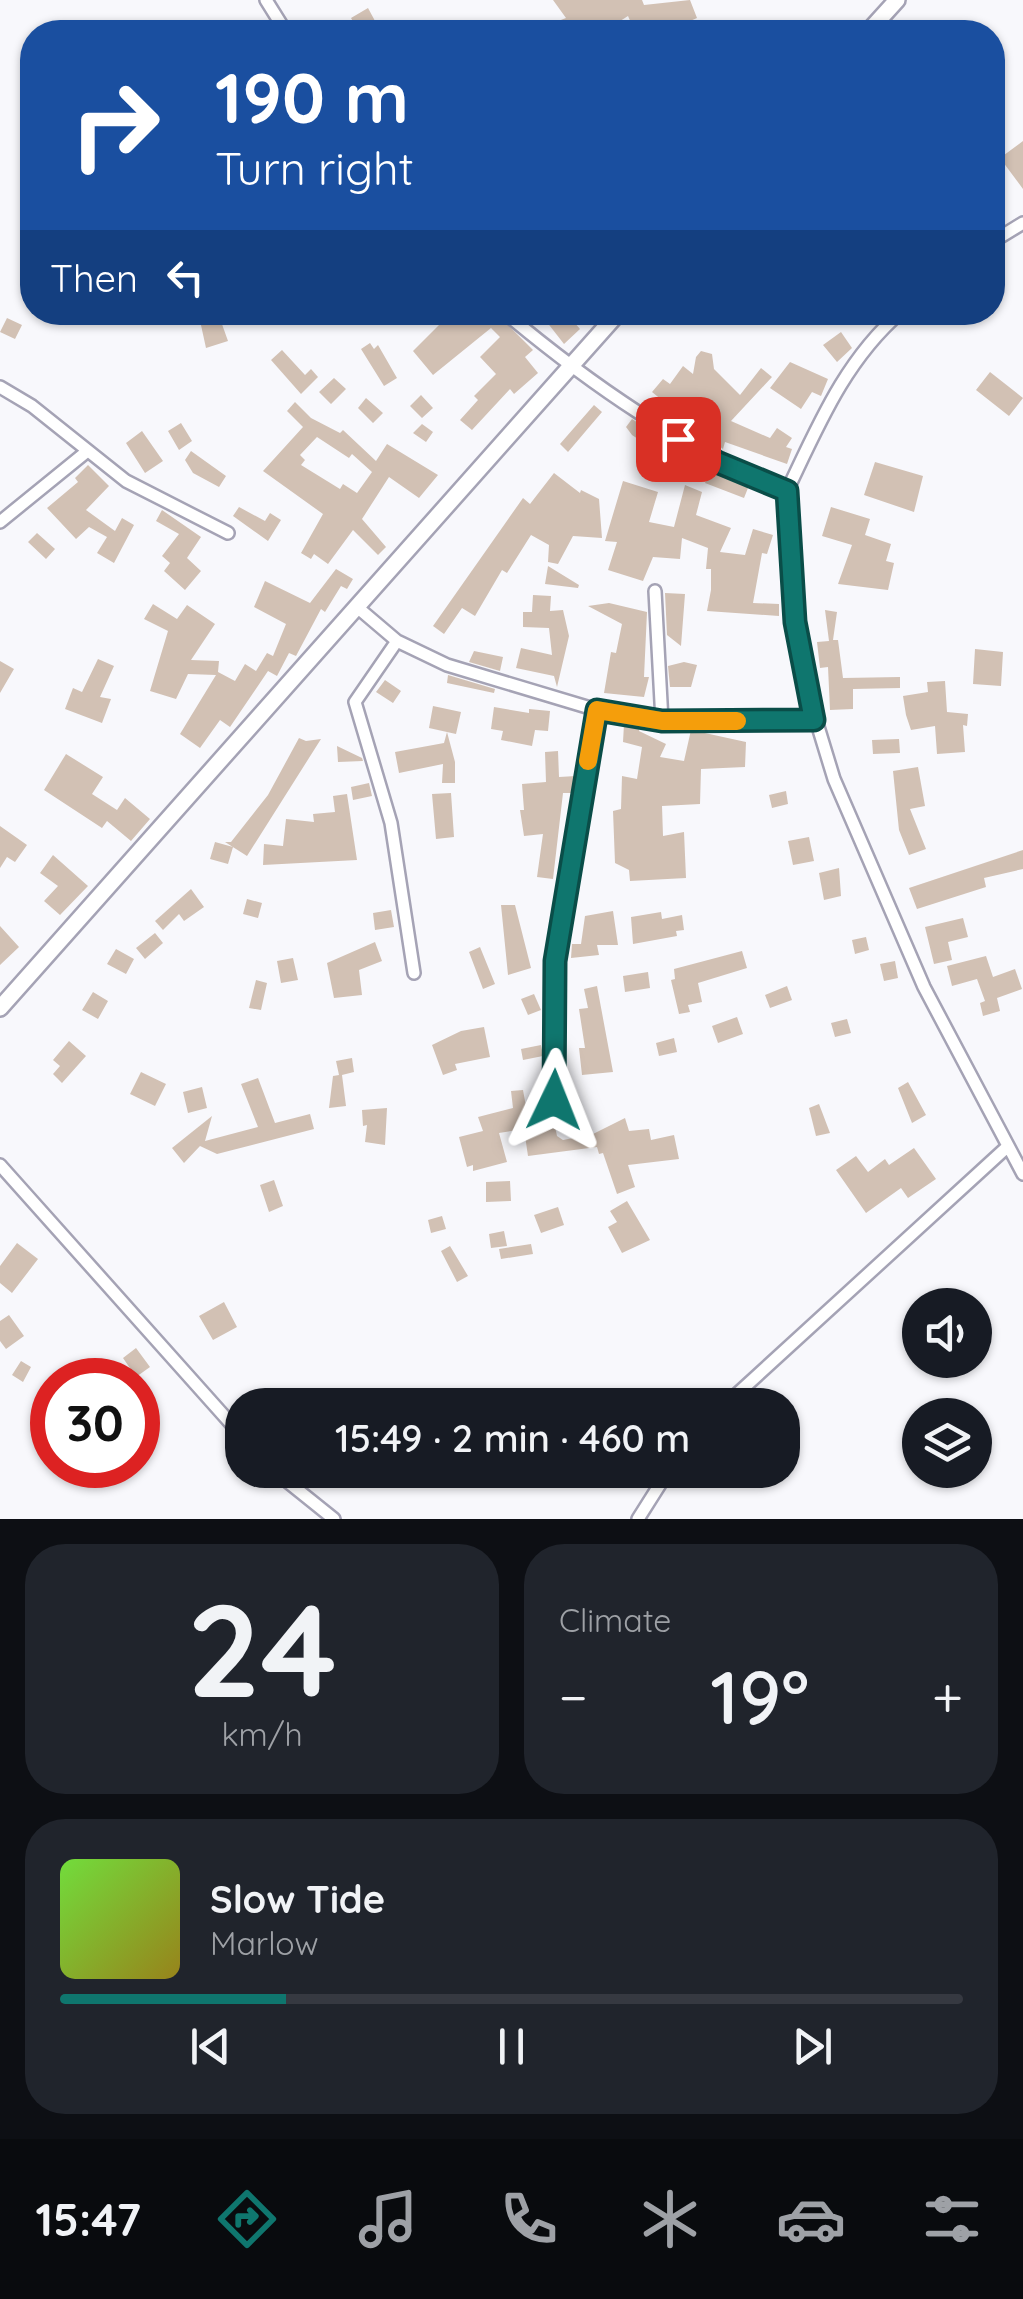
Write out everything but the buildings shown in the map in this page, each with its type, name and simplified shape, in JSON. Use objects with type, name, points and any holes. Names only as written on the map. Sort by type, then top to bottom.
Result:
[{"type":"main road","points":[[879,20],[898,0]]},
{"type":"main road","points":[[0,1008],[608,325]]},
{"type":"street","points":[[519,325],[570,368],[717,462],[787,491]]},
{"type":"street","points":[[889,325],[862,353],[836,390],[787,491],[797,639],[814,720],[873,878],[1006,1148],[1023,1174]]},
{"type":"street","points":[[3,394],[32,406],[86,453],[126,481],[228,533]]},
{"type":"street","points":[[0,522],[86,453]]},
{"type":"street","points":[[655,591],[662,721]]},
{"type":"street","points":[[357,607],[398,641],[447,664],[597,710],[662,721],[814,720]]},
{"type":"street","points":[[398,641],[355,702],[391,823],[414,973]]},
{"type":"street","points":[[554,1100],[555,961],[597,710]]},
{"type":"street","points":[[744,1388],[1006,1148]]},
{"type":"street","points":[[0,1165],[225,1417]]},
{"type":"street","points":[[295,1488],[334,1519]]},
{"type":"street","points":[[638,1519],[658,1488]]},
{"type":"slow traffic","points":[[588,761],[597,710],[662,721],[737,721]]},
{"type":"route","points":[[554,1100],[555,961],[597,710],[662,721],[814,720],[802,674],[795,622],[787,491],[717,462],[678,439]]}]
